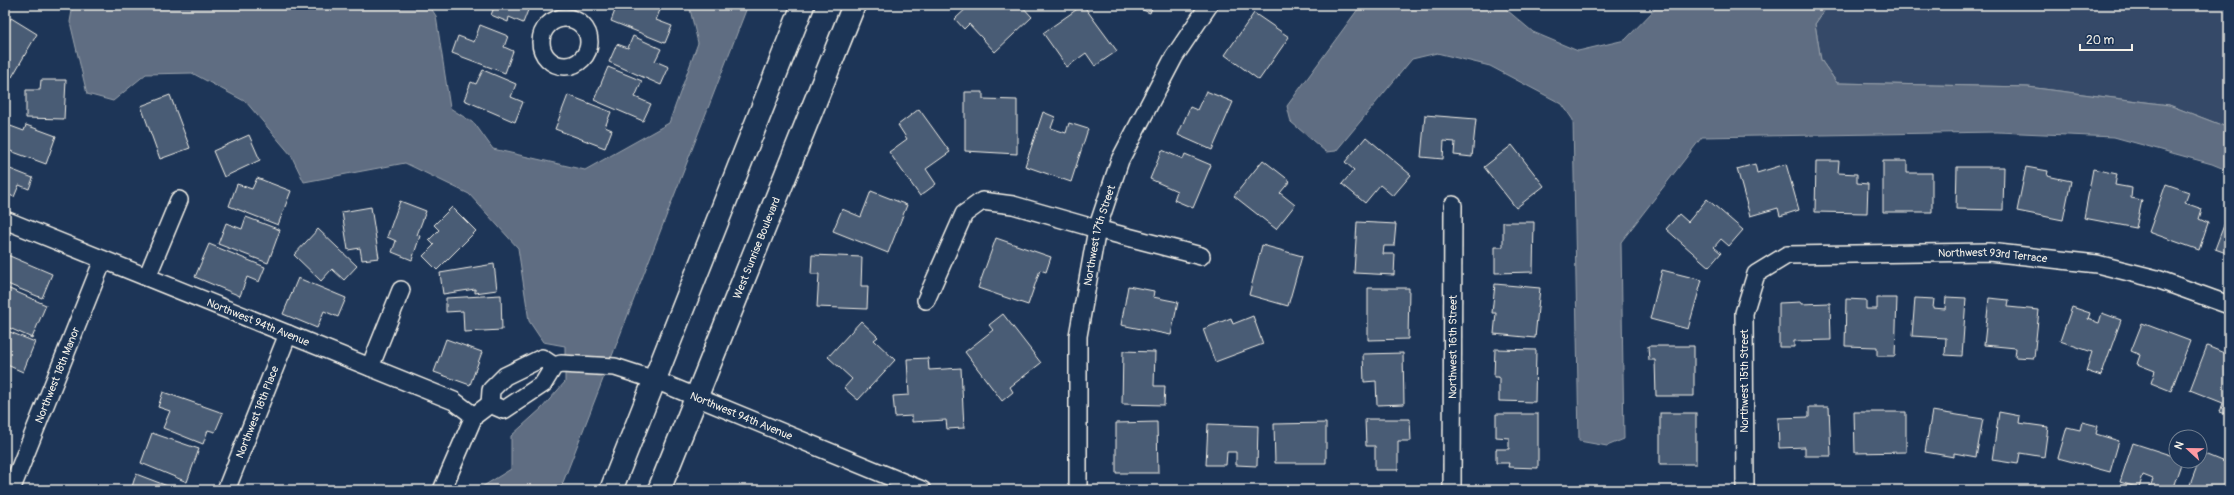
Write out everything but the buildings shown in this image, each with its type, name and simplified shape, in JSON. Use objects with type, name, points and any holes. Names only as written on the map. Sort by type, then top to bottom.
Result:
[{"type":"highway","points":[[611,490],[803,5]]},
{"type":"highway","name":"West Sunrise Boulevard","points":[[659,490],[854,5]]},
{"type":"street","name":"Northwest 17th Street","points":[[1078,490],[1078,336],[1097,230],[1120,160],[1174,57],[1209,5]]},
{"type":"street","points":[[147,277],[179,200]]},
{"type":"street","points":[[926,300],[964,214],[982,201],[1013,205],[1097,230],[1201,256]]},
{"type":"street","name":"Northwest 16th Street","points":[[1452,490],[1453,204]]},
{"type":"street","name":"Northwest 94th Avenue","points":[[5,220],[454,401],[474,416]]},
{"type":"street","name":"Northwest 93rd Terrace","points":[[1756,274],[1787,255],[1989,252],[2098,264],[2157,279],[2229,305]]},
{"type":"street","name":"Northwest 18th Manor","points":[[11,490],[103,260]]},
{"type":"street","name":"Northwest 15th Street","points":[[1745,490],[1744,313],[1756,274]]},
{"type":"street","points":[[370,367],[400,290]]},
{"type":"street","name":"Northwest 18th Place","points":[[226,490],[288,334]]},
{"type":"street","name":"Northwest 94th Avenue","points":[[490,404],[491,390],[505,376],[542,358],[558,365],[615,367],[655,380],[922,490]]},
{"type":"street","points":[[442,490],[474,416],[490,404],[504,410],[543,384],[558,365]]},
{"type":"shaded area","points":[[73,5],[429,5],[436,16],[450,108],[475,124],[493,149],[585,170],[669,123],[698,43],[689,5],[748,5],[560,490],[477,490],[511,469],[511,436],[542,408],[565,382],[565,346],[543,342],[529,321],[518,248],[469,194],[405,163],[304,182],[291,155],[246,102],[192,73],[146,74],[113,101],[87,94],[70,22]]},
{"type":"shaded area","points":[[1361,5],[1501,5],[1533,32],[1578,51],[1625,40],[1659,5],[1828,5],[1815,24],[1821,60],[1837,83],[2028,87],[2169,105],[2229,128],[2229,171],[2212,164],[2114,137],[1997,132],[1702,137],[1621,242],[1624,439],[1607,446],[1579,441],[1573,120],[1562,104],[1490,66],[1437,53],[1412,59],[1336,151],[1326,152],[1291,122],[1287,106]]},
{"type":"shaded area","points":[[1828,5],[2229,5],[2229,128],[2169,105],[2028,87],[1837,83],[1821,60],[1815,24]]}]
